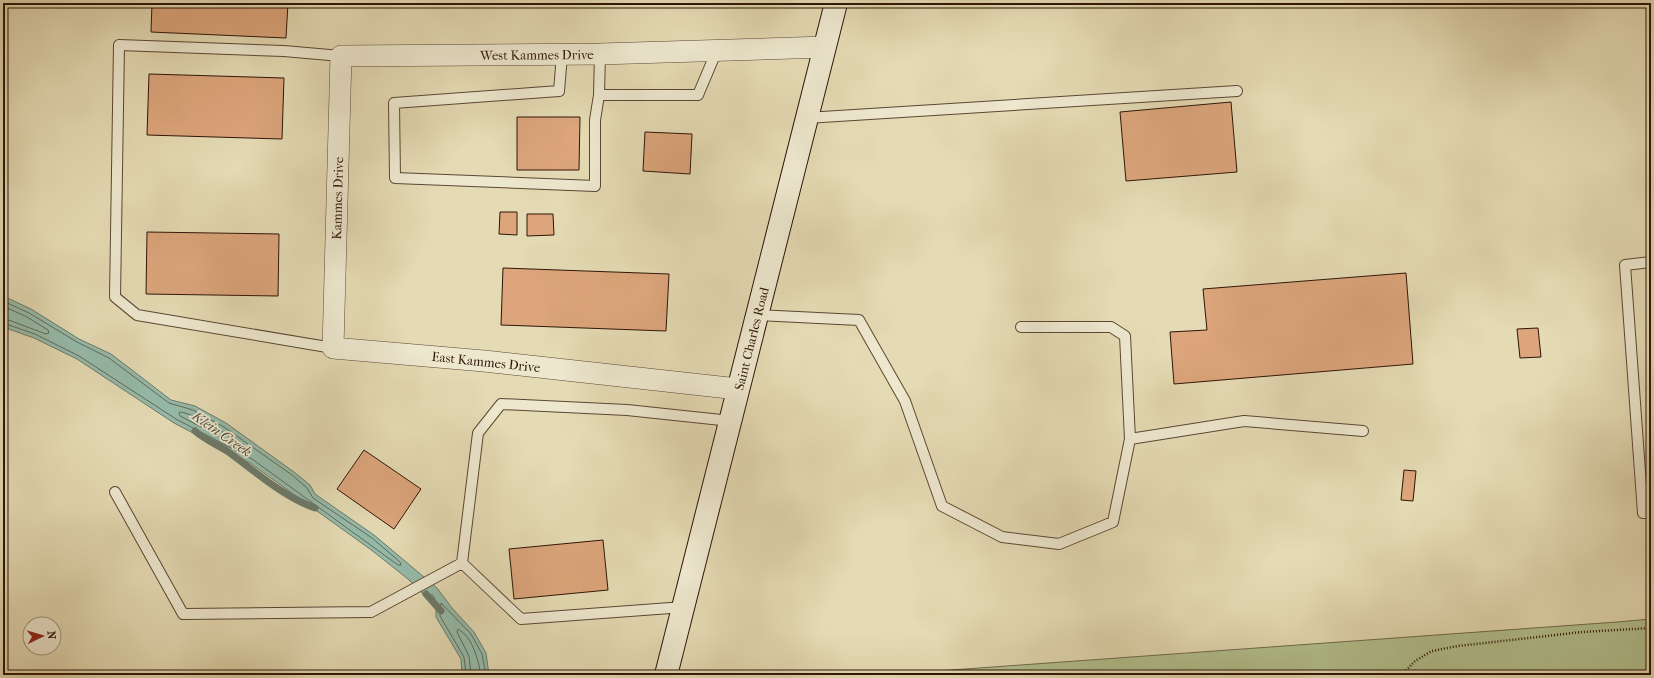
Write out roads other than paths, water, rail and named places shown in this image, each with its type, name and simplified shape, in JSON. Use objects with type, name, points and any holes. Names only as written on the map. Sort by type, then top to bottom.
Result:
[{"type":"street","name":"Saint Charles Road","points":[[666,675],[836,3]]},
{"type":"street","name":"West Kammes Drive","points":[[341,56],[562,55],[825,47]]},
{"type":"street","name":"Kammes Drive","points":[[333,348],[341,56]]},
{"type":"street","name":"East Kammes Drive","points":[[333,348],[484,361],[738,389]]},
{"type":"lane","points":[[333,348],[137,315],[115,297],[119,45],[284,51],[341,56]]},
{"type":"lane","points":[[599,95],[698,94],[717,50]]},
{"type":"lane","points":[[562,55],[559,91],[394,103],[395,178],[595,186],[595,120],[599,95],[600,54]]},
{"type":"lane","points":[[806,118],[1237,91]]},
{"type":"lane","points":[[1651,262],[1625,265],[1643,513],[1651,513]]},
{"type":"lane","points":[[756,315],[859,320],[905,401],[942,506],[1002,538],[1059,544],[1113,522],[1130,439],[1125,336],[1111,327],[1021,327]]},
{"type":"lane","points":[[462,562],[478,433],[501,404],[627,410],[731,421]]},
{"type":"lane","points":[[1130,439],[1244,422],[1363,431]]},
{"type":"lane","points":[[115,492],[183,614],[371,612],[462,562]]},
{"type":"lane","points":[[462,562],[521,619],[684,607]]},
{"type":"water","points":[[3,296],[31,309],[79,339],[111,354],[171,400],[195,406],[226,423],[294,472],[310,485],[315,494],[374,535],[437,588],[452,608],[474,632],[486,653],[489,675],[462,675],[461,659],[436,617],[436,602],[433,595],[424,595],[408,579],[370,549],[250,463],[174,423],[77,359],[34,338],[3,327]]},
{"type":"waterway","name":"Klein Creek","points":[[195,431],[227,451],[280,490],[315,508]]},
{"type":"waterway","name":"Klein Creek","points":[[426,594],[441,611]]}]
